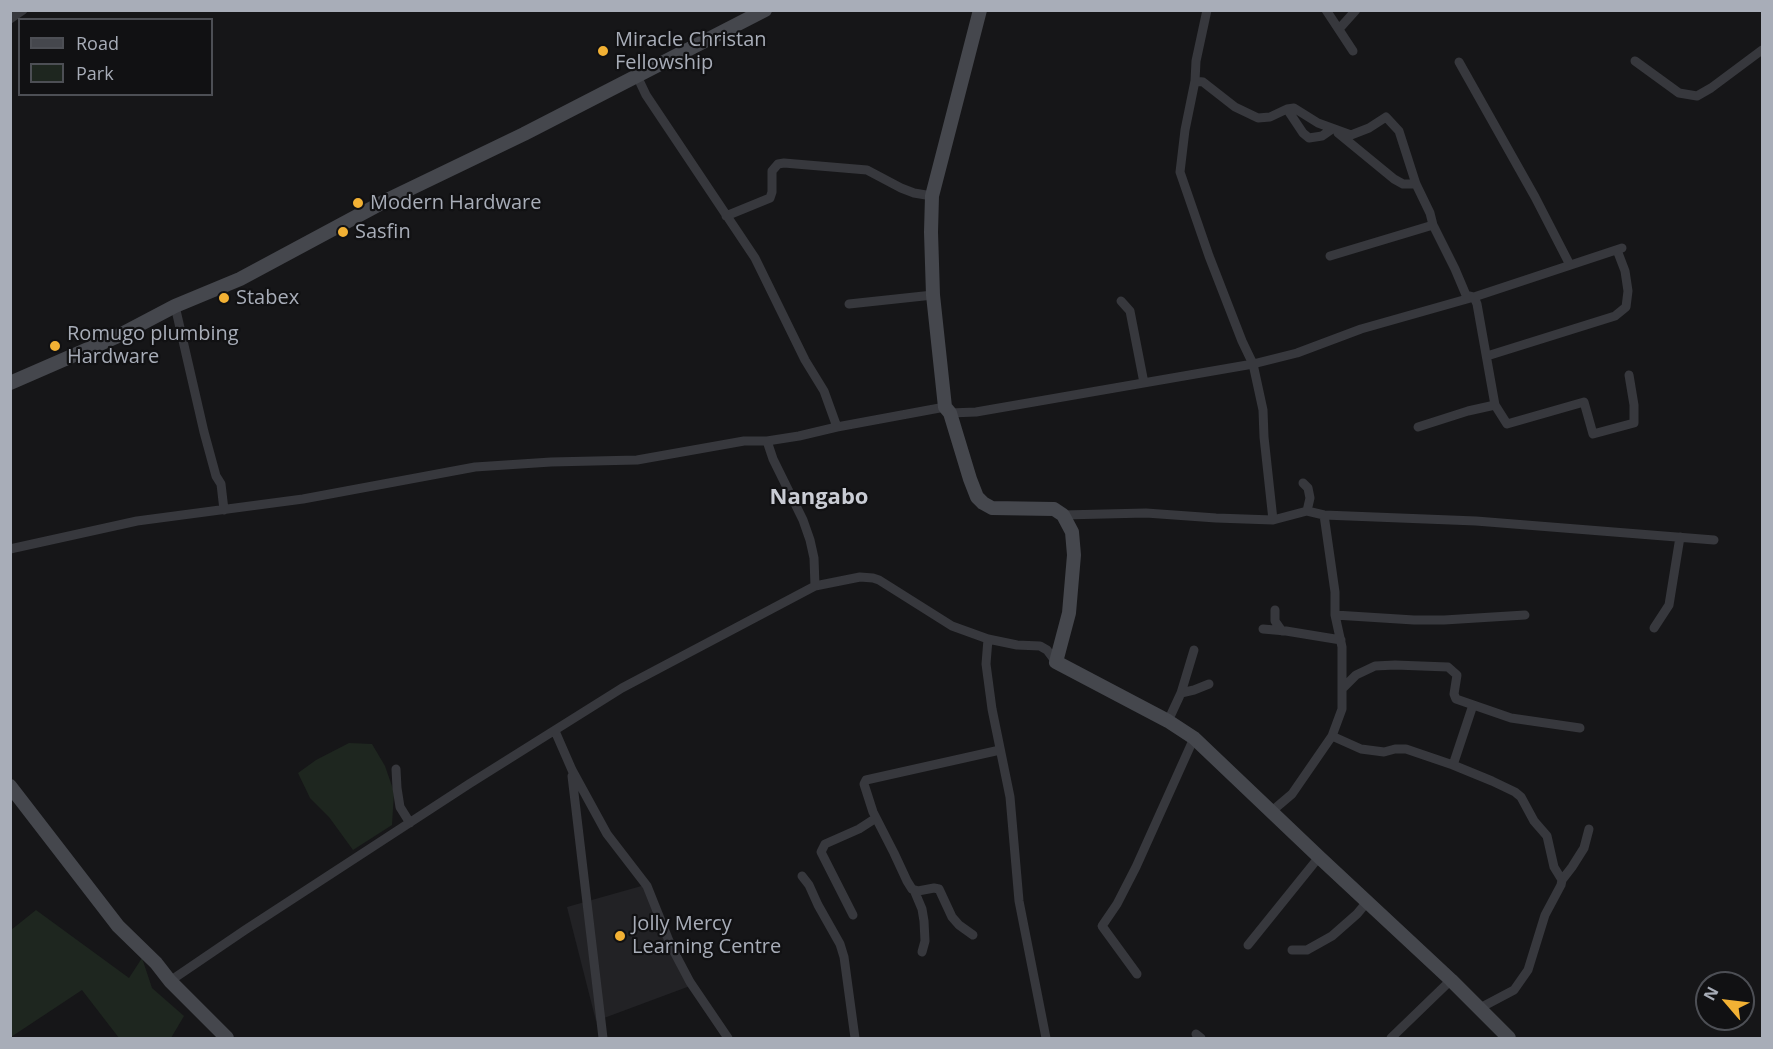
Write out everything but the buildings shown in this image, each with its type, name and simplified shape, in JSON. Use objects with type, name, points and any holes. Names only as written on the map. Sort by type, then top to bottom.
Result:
[{"type":"street","points":[[10,19],[23,10]]},
{"type":"street","points":[[10,383],[118,336],[175,306],[240,279],[389,199],[524,134],[765,10]]},
{"type":"street","points":[[980,10],[932,196],[933,295],[947,410],[977,497],[992,508],[1054,509],[1063,515],[1072,531],[1074,555],[1069,614],[1056,662]]},
{"type":"street","points":[[1207,10],[1196,61],[1196,81],[1185,130],[1180,172],[1209,256],[1253,364],[1263,410],[1273,520]]},
{"type":"street","points":[[1326,10],[1353,51]]},
{"type":"street","points":[[1339,29],[1356,10]]},
{"type":"street","points":[[1635,61],[1679,93],[1697,96],[1762,50]]},
{"type":"street","points":[[1459,62],[1535,197],[1570,265]]},
{"type":"street","points":[[636,76],[646,95],[755,258],[805,360],[824,391],[837,427]]},
{"type":"street","points":[[1196,81],[1203,82],[1244,113],[1258,118],[1270,117],[1294,108],[1318,123],[1351,135],[1369,128],[1386,117],[1399,131],[1416,184],[1430,213],[1433,225],[1466,295],[1474,297],[1478,304],[1490,381],[1496,405],[1507,424],[1584,402],[1593,434],[1634,423],[1634,405],[1629,375]]},
{"type":"street","points":[[1287,109],[1309,138],[1322,136],[1333,130]]},
{"type":"street","points":[[1333,130],[1395,179],[1403,184],[1416,184]]},
{"type":"street","points":[[726,216],[770,198],[772,171],[778,164],[784,163],[867,170],[907,190],[932,196]]},
{"type":"street","points":[[1330,256],[1433,225]]},
{"type":"street","points":[[10,549],[137,521],[303,500],[475,467],[637,460],[744,441],[768,441],[799,436],[837,427],[947,410],[976,412],[1253,364],[1297,353],[1361,329],[1474,297],[1620,249],[1628,291],[1626,308],[1615,316],[1487,356]]},
{"type":"street","points":[[849,304],[933,295]]},
{"type":"street","points":[[1121,301],[1130,311],[1144,382]]},
{"type":"street","points":[[175,306],[204,432],[216,476],[221,484],[224,510]]},
{"type":"street","points":[[1418,427],[1468,411],[1496,405]]},
{"type":"street","points":[[768,441],[773,459],[803,520],[810,540],[814,558],[815,586]]},
{"type":"street","points":[[1303,483],[1308,488],[1310,498],[1307,511]]},
{"type":"street","points":[[1063,515],[1146,513],[1273,520],[1307,511],[1324,515],[1476,521],[1714,540]]},
{"type":"street","points":[[1272,811],[1292,794],[1332,736],[1342,709],[1341,640],[1335,615],[1335,592],[1324,515]]},
{"type":"street","points":[[1654,628],[1669,605],[1680,537]]},
{"type":"street","points":[[170,981],[410,823],[622,688],[815,586],[860,577],[879,580],[952,626],[988,639],[1017,645],[1040,646],[1047,650],[1056,662],[1168,721],[1194,738],[1451,980],[1509,1038]]},
{"type":"street","points":[[1275,610],[1275,621],[1282,631]]},
{"type":"street","points":[[1335,615],[1414,620],[1525,615]]},
{"type":"street","points":[[1263,629],[1341,640]]},
{"type":"street","points":[[988,639],[986,664],[1010,797],[1019,901],[1046,1038]]},
{"type":"street","points":[[1168,721],[1181,693],[1194,650]]},
{"type":"street","points":[[1343,688],[1356,675],[1375,666],[1448,667],[1457,675],[1455,697],[1511,718],[1580,728]]},
{"type":"street","points":[[1181,693],[1209,684]]},
{"type":"street","points":[[1453,765],[1473,705]]},
{"type":"street","points":[[555,730],[572,770],[607,834],[647,886],[683,970],[728,1038]]},
{"type":"street","points":[[1332,736],[1361,749],[1384,752],[1406,749],[1453,765],[1515,792],[1521,797],[1534,821],[1547,836],[1554,867],[1562,880]]},
{"type":"street","points":[[1137,974],[1102,926],[1117,904],[1136,867],[1194,738]]},
{"type":"street","points":[[922,952],[925,941],[922,909],[876,818],[864,784],[866,780],[1000,750]]},
{"type":"street","points":[[396,769],[400,807],[410,823]]},
{"type":"street","points":[[572,770],[603,1038]]},
{"type":"street","points":[[10,786],[118,926],[226,1038]]},
{"type":"street","points":[[853,915],[820,852],[825,844],[859,829],[876,818]]},
{"type":"street","points":[[1480,1008],[1514,990],[1528,970],[1545,915],[1562,880],[1584,848],[1589,829]]},
{"type":"street","points":[[1248,945],[1318,857]]},
{"type":"street","points":[[802,876],[840,944],[844,957],[855,1038]]},
{"type":"street","points":[[914,890],[939,889],[952,917],[973,935]]},
{"type":"street","points":[[1292,950],[1307,950],[1332,936],[1367,902]]},
{"type":"street","points":[[1391,1038],[1451,980]]},
{"type":"shaded area","name":"Jolly Mercy Learning Centre","points":[[645,885],[690,986],[596,1021],[567,907]]},
{"type":"green space","points":[[349,743],[372,744],[385,766],[394,792],[392,825],[353,850],[329,817],[310,798],[298,773],[316,760]]},
{"type":"green space","points":[[36,910],[129,978],[142,958],[152,988],[184,1016],[171,1038],[119,1038],[82,990],[11,1037],[11,930]]},
{"type":"place","name":"Miracle Christan Fellowship","points":[[603,51]]},
{"type":"place","name":"Modern Hardware","points":[[358,203]]},
{"type":"place","name":"Sasfin","points":[[343,232]]},
{"type":"place","name":"Stabex","points":[[224,298]]},
{"type":"place","name":"Romugo plumbing Hardware","points":[[55,346]]},
{"type":"place","name":"Jolly Mercy Learning Centre","points":[[620,936]]},
{"type":"district","name":"Nangabo","points":[[819,498]]}]
